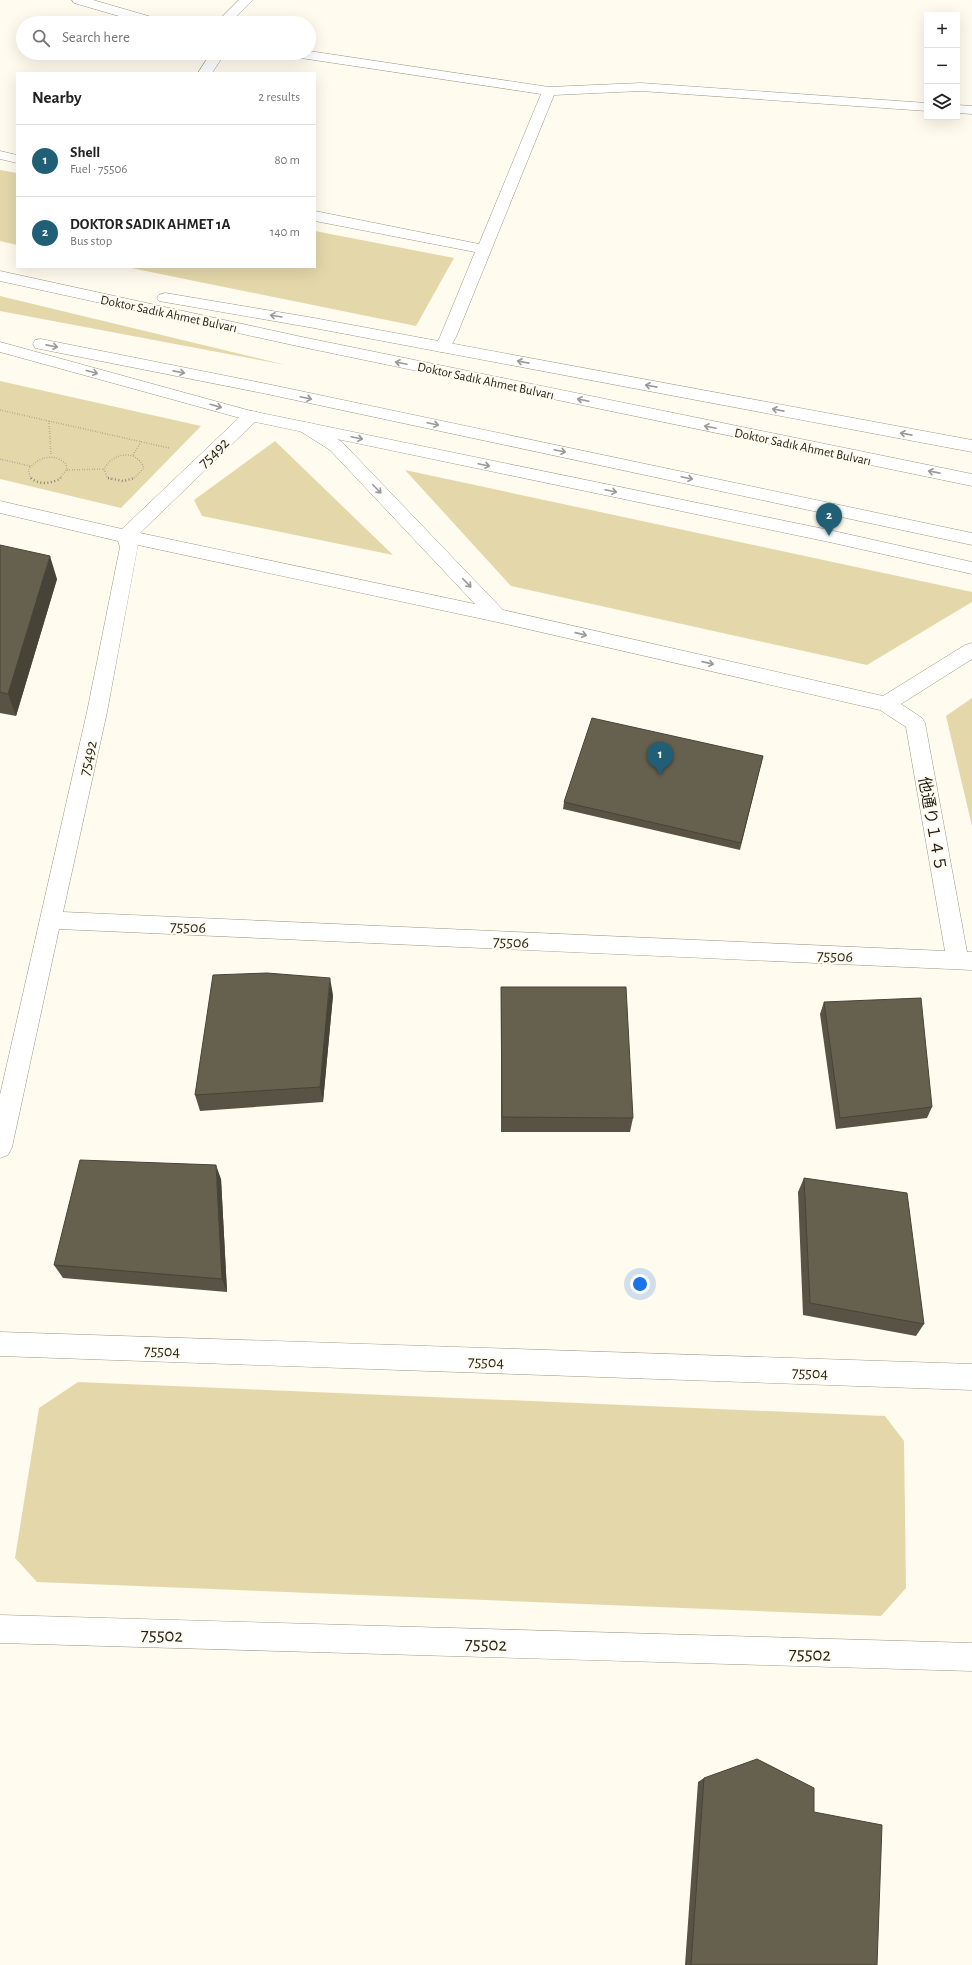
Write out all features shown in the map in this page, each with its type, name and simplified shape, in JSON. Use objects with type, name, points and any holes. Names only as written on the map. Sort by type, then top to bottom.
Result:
[{"type":"street","points":[[79,0],[133,16]]},
{"type":"street","points":[[230,16],[246,0]]},
{"type":"street","points":[[316,56],[549,91],[641,87],[924,107]]},
{"type":"street","points":[[206,72],[213,60]]},
{"type":"street","points":[[442,347],[448,337],[549,91]]},
{"type":"street","points":[[960,109],[972,110]]},
{"type":"street","points":[[0,155],[16,159]]},
{"type":"street","points":[[316,216],[483,249]]},
{"type":"street","points":[[0,271],[314,323],[972,446]]},
{"type":"street","name":"Doktor Sadık Ahmet Bulvarı","points":[[0,276],[302,342],[972,480]]},
{"type":"street","points":[[0,336],[267,389],[972,539]]},
{"type":"street","points":[[0,347],[251,416],[829,536],[972,568]]},
{"type":"street","name":"75492","points":[[0,1147],[97,712],[130,547],[126,536],[251,416]]},
{"type":"street","points":[[306,427],[336,446],[497,615]]},
{"type":"street","points":[[0,507],[126,536],[497,615],[886,704],[972,650]]},
{"type":"street","name":"他通り１４５","points":[[886,704],[915,723],[965,960]]},
{"type":"street","name":"75506","points":[[51,920],[965,960]]},
{"type":"street","name":"75504","points":[[0,1344],[972,1377]]},
{"type":"street","name":"75502","points":[[0,1629],[972,1658]]},
{"type":"path","points":[[0,410],[175,449]]},
{"type":"path","points":[[49,422],[51,456]]},
{"type":"path","points":[[133,455],[141,442]]},
{"type":"path","points":[[133,455],[141,460],[144,468],[138,476],[133,479],[119,481],[112,480],[108,477],[104,469],[106,464],[114,457],[133,455]]},
{"type":"path","points":[[51,456],[62,459],[66,462],[66,474],[56,481],[42,483],[31,479],[28,475],[30,466],[39,459],[51,456]]},
{"type":"path","points":[[0,459],[30,466]]},
{"type":"path","points":[[67,470],[104,469]]},
{"type":"shaded area","points":[[0,170],[16,173],[16,245],[0,241]]},
{"type":"shaded area","points":[[316,231],[454,258],[416,326],[131,268],[316,268]]},
{"type":"shaded area","points":[[0,296],[286,365],[0,311]]},
{"type":"shaded area","points":[[0,381],[201,426],[121,508],[0,479]]},
{"type":"shaded area","points":[[275,441],[393,555],[202,516],[194,500]]},
{"type":"shaded area","points":[[405,470],[972,592],[972,602],[867,665],[511,586]]},
{"type":"shaded area","points":[[972,698],[972,826],[946,716]]},
{"type":"shaded area","points":[[78,1382],[885,1416],[904,1441],[906,1588],[881,1616],[37,1582],[15,1558],[39,1408]]},
{"type":"building","points":[[0,545],[50,556],[8,694],[0,692]]},
{"type":"building","points":[[592,718],[763,756],[741,843],[564,802]]},
{"type":"building","points":[[267,973],[330,978],[320,1087],[195,1095],[213,975]]},
{"type":"building","points":[[501,987],[626,987],[633,1118],[502,1117]]},
{"type":"building","points":[[921,998],[932,1107],[840,1118],[824,1002]]},
{"type":"building","points":[[80,1160],[216,1165],[222,1279],[54,1265]]},
{"type":"building","points":[[804,1178],[907,1193],[924,1324],[810,1303]]},
{"type":"building","points":[[757,1759],[814,1788],[814,1812],[882,1825],[877,1965],[691,1965],[704,1778]]},
{"type":"place","name":"DOKTOR SADIK AHMET 1A","points":[[829,536]]},
{"type":"place","name":"Shell","points":[[660,775]]}]
